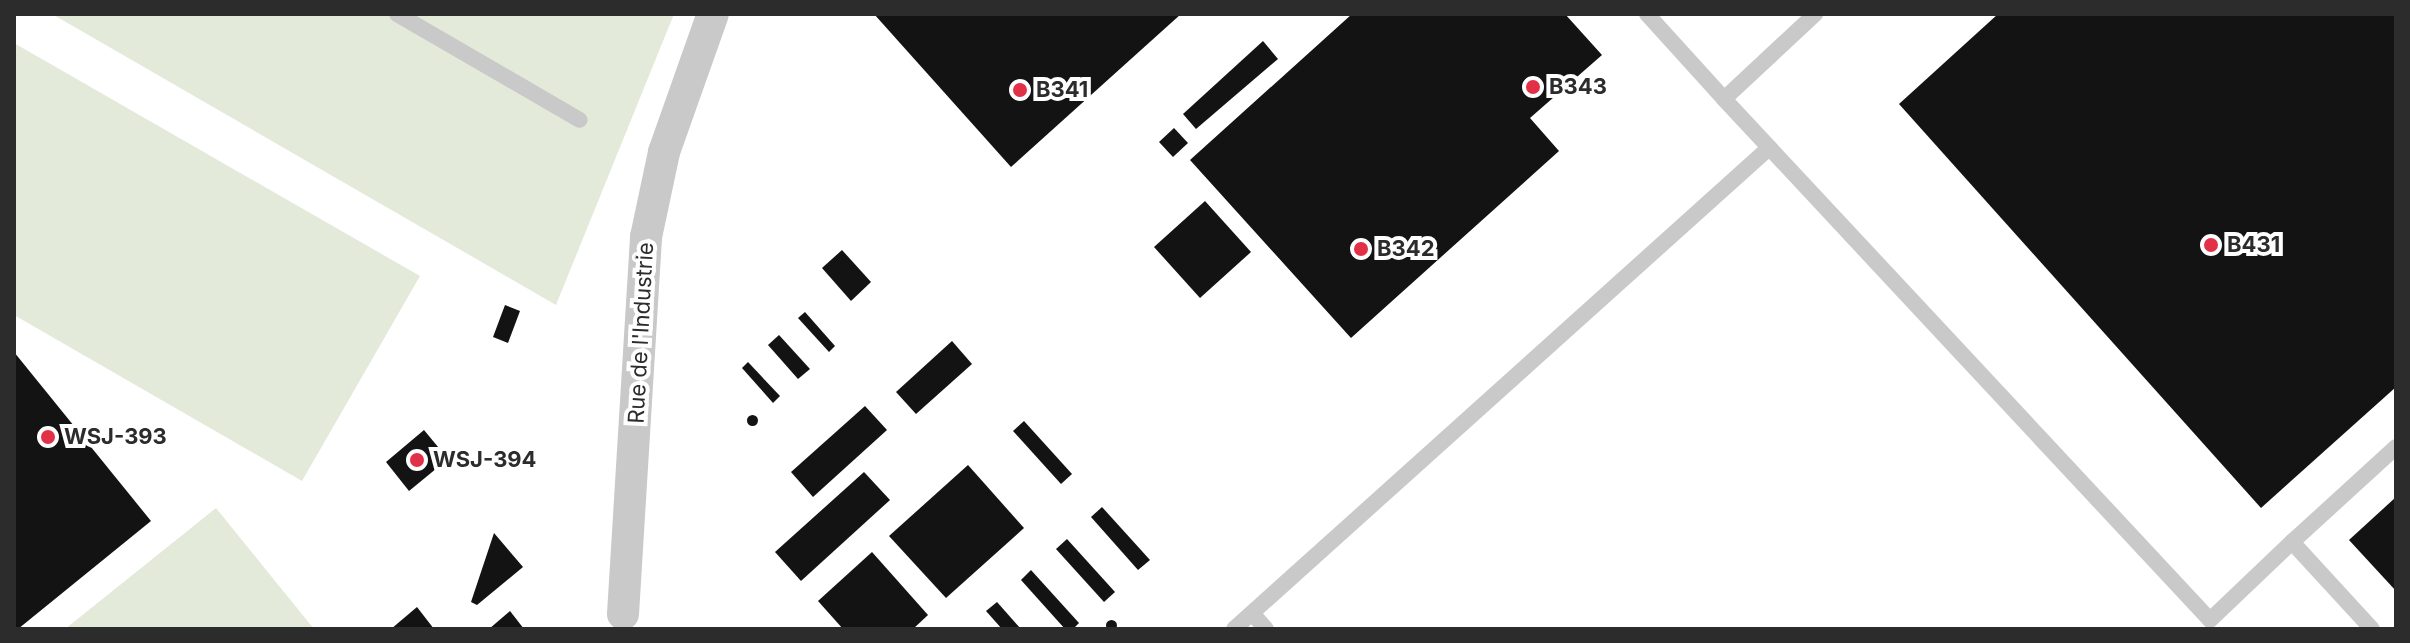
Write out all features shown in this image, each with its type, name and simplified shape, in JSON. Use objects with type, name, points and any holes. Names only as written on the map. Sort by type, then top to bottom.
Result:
[{"type":"street","name":"Rue de l'Industrie","points":[[621,624],[646,237],[664,152],[713,14]]},
{"type":"lane","points":[[397,14],[580,120]]},
{"type":"lane","points":[[1647,14],[2205,624],[2396,447]]},
{"type":"lane","points":[[1724,99],[1815,14]]},
{"type":"lane","points":[[1234,629],[1769,148]]},
{"type":"lane","points":[[2292,542],[2372,629]]},
{"type":"lane","points":[[1252,613],[1266,629]]},
{"type":"green space","points":[[52,14],[674,14],[556,305]]},
{"type":"green space","points":[[14,43],[420,276],[302,481],[14,315]]},
{"type":"green space","points":[[216,508],[314,629],[65,629]]},
{"type":"building","name":"B341","points":[[874,14],[1181,14],[1011,167]]},
{"type":"building","name":"B342","points":[[1352,14],[1565,14],[1602,55],[1530,118],[1559,151],[1351,338],[1190,160]]},
{"type":"building","name":"B431","points":[[1998,14],[2396,14],[2396,387],[2261,508],[1899,104]]},
{"type":"building","points":[[1263,41],[1278,59],[1196,129],[1183,114]]},
{"type":"building","points":[[1174,128],[1188,143],[1173,157],[1159,142]]},
{"type":"building","points":[[1205,201],[1251,252],[1200,298],[1154,247]]},
{"type":"building","points":[[842,250],[871,282],[851,301],[822,268]]},
{"type":"building","points":[[505,305],[520,311],[508,343],[493,337]]},
{"type":"building","points":[[805,312],[835,346],[829,352],[798,318]]},
{"type":"building","points":[[779,335],[810,369],[798,379],[768,345]]},
{"type":"building","points":[[952,341],[972,364],[916,414],[896,392]]},
{"type":"building","name":"WSJ-393","points":[[14,352],[151,521],[18,629],[14,629]]},
{"type":"building","points":[[748,362],[780,396],[773,403],[742,368]]},
{"type":"building","points":[[865,406],[887,430],[813,497],[791,472]]},
{"type":"building","points":[[752,415],[757,420],[752,425],[747,420]]},
{"type":"building","points":[[1024,421],[1072,474],[1061,484],[1013,431]]},
{"type":"building","name":"WSJ-394","points":[[424,430],[448,459],[409,491],[386,462]]},
{"type":"building","points":[[968,465],[1024,528],[946,598],[889,536]]},
{"type":"building","points":[[864,472],[890,500],[801,581],[775,552]]},
{"type":"building","points":[[2396,497],[2396,591],[2349,540]]},
{"type":"building","points":[[1102,507],[1150,560],[1138,570],[1091,517]]},
{"type":"building","points":[[494,533],[523,567],[477,605],[471,602]]},
{"type":"building","points":[[1067,539],[1115,592],[1104,602],[1056,549]]},
{"type":"building","points":[[872,552],[928,615],[913,629],[843,629],[818,601]]},
{"type":"building","points":[[1031,570],[1079,623],[1073,629],[1065,629],[1021,580]]},
{"type":"building","points":[[997,602],[1021,629],[1002,629],[986,611]]},
{"type":"building","points":[[417,607],[434,629],[391,629]]},
{"type":"building","points":[[510,611],[524,629],[489,629]]},
{"type":"building","points":[[1111,619],[1117,625],[1111,631],[1105,625]]},
{"type":"place","name":"B343","points":[[1533,87]]},
{"type":"place","name":"B341","points":[[1020,90]]},
{"type":"place","name":"B431","points":[[2211,245]]},
{"type":"place","name":"B342","points":[[1361,249]]},
{"type":"place","name":"WSJ-393","points":[[48,437]]},
{"type":"place","name":"WSJ-394","points":[[417,460]]}]
